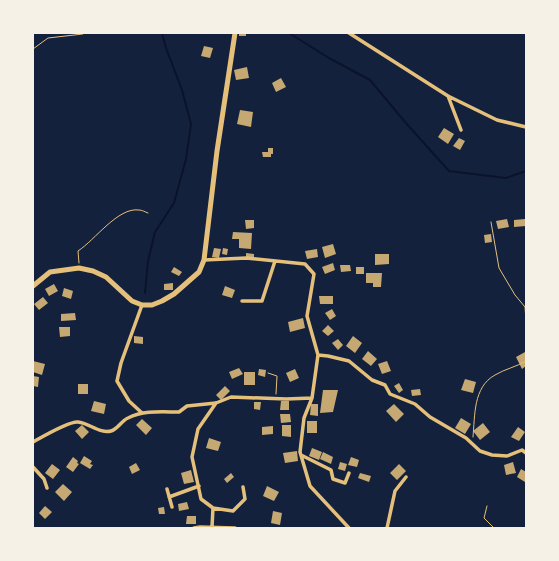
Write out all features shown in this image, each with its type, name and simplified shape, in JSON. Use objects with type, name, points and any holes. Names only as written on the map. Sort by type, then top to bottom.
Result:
[{"type":"main road","points":[[33,286],[50,272],[79,268],[93,271],[106,277],[132,301],[142,305],[152,305],[174,294],[199,272],[204,260],[216,151],[235,33]]},
{"type":"street","points":[[349,33],[448,96],[497,120],[526,127]]},
{"type":"street","points":[[448,96],[461,130]]},
{"type":"street","points":[[204,260],[246,258],[305,264],[314,274],[307,316],[318,355],[312,398],[304,418],[300,452],[310,486],[349,528]]},
{"type":"street","points":[[242,301],[262,301],[275,261]]},
{"type":"street","points":[[142,305],[121,363],[117,381],[129,401],[142,413]]},
{"type":"street","points":[[318,355],[337,357],[349,361],[372,380],[385,385],[390,394],[415,404],[430,417],[466,438],[480,451],[492,455],[507,456],[522,450],[526,453]]},
{"type":"street","points":[[33,442],[51,432],[76,422],[85,423],[100,431],[110,432],[118,428],[126,419],[142,413],[179,412],[187,406],[216,403],[231,397],[276,399],[312,398]]},
{"type":"street","points":[[216,403],[198,429],[192,457],[201,499],[213,508],[233,511],[245,499],[243,487]]},
{"type":"street","points":[[301,455],[331,470],[333,479],[345,484],[349,474]]},
{"type":"street","points":[[33,467],[44,479],[47,488]]},
{"type":"street","points":[[387,528],[395,491],[406,477]]},
{"type":"street","points":[[169,497],[199,486]]},
{"type":"street","points":[[167,489],[172,507]]},
{"type":"street","points":[[212,527],[213,508]]},
{"type":"street","points":[[194,528],[235,528]]},
{"type":"path","points":[[33,49],[48,38],[84,33]]},
{"type":"path","points":[[79,268],[78,251],[88,245],[115,217],[137,210],[148,213]]},
{"type":"path","points":[[492,222],[499,268],[515,295],[525,307],[526,320]]},
{"type":"path","points":[[472,444],[476,400],[488,379],[495,374],[520,365],[526,361]]},
{"type":"path","points":[[268,373],[277,376],[276,399]]},
{"type":"path","points":[[487,506],[484,518],[494,528]]},
{"type":"building","points":[[239,33],[246,33],[246,36],[239,36]]},
{"type":"building","points":[[204,46],[213,48],[210,58],[201,56]]},
{"type":"building","points":[[247,67],[249,78],[236,80],[234,70]]},
{"type":"building","points":[[281,78],[286,87],[276,92],[272,83]]},
{"type":"building","points":[[240,110],[253,112],[251,127],[237,124]]},
{"type":"building","points":[[444,128],[454,134],[448,144],[438,137]]},
{"type":"building","points":[[459,138],[465,141],[460,150],[453,146]]},
{"type":"building","points":[[268,148],[273,148],[273,154],[271,154],[271,157],[263,157],[262,152],[268,152]]},
{"type":"building","points":[[507,219],[509,227],[498,229],[496,221]]},
{"type":"building","points":[[525,219],[526,226],[514,227],[514,220]]},
{"type":"building","points":[[245,220],[254,220],[254,228],[246,229]]},
{"type":"building","points":[[233,232],[252,233],[251,249],[239,248],[239,239],[232,239]]},
{"type":"building","points":[[491,234],[492,242],[485,243],[484,235]]},
{"type":"building","points":[[333,244],[336,254],[325,258],[322,247]]},
{"type":"building","points":[[214,248],[221,249],[219,258],[212,257]]},
{"type":"building","points":[[223,248],[228,249],[227,255],[222,254]]},
{"type":"building","points":[[317,249],[318,257],[307,259],[305,251]]},
{"type":"building","points":[[246,253],[254,254],[254,259],[246,258]]},
{"type":"building","points":[[375,254],[389,254],[389,264],[375,265]]},
{"type":"building","points":[[333,263],[335,270],[325,274],[322,267]]},
{"type":"building","points":[[340,265],[350,265],[351,271],[341,272]]},
{"type":"building","points":[[174,267],[182,272],[179,276],[171,272]]},
{"type":"building","points":[[356,267],[364,267],[364,274],[356,274]]},
{"type":"building","points":[[366,273],[382,273],[381,287],[373,287],[373,283],[366,283]]},
{"type":"building","points":[[173,283],[173,290],[164,290],[164,284]]},
{"type":"building","points":[[54,284],[58,291],[49,296],[45,289]]},
{"type":"building","points":[[225,286],[235,290],[232,298],[222,295]]},
{"type":"building","points":[[64,288],[73,291],[71,299],[62,296]]},
{"type":"building","points":[[319,296],[333,296],[333,304],[320,304]]},
{"type":"building","points":[[43,297],[48,303],[39,310],[34,304]]},
{"type":"building","points":[[332,309],[336,316],[330,320],[325,313]]},
{"type":"building","points":[[75,313],[76,320],[61,321],[61,314]]},
{"type":"building","points":[[303,318],[305,328],[290,332],[288,322]]},
{"type":"building","points":[[328,325],[334,331],[328,336],[322,331]]},
{"type":"building","points":[[59,327],[70,327],[70,336],[60,337]]},
{"type":"building","points":[[134,336],[143,337],[143,344],[134,343]]},
{"type":"building","points":[[353,336],[362,343],[355,353],[346,346]]},
{"type":"building","points":[[338,339],[343,345],[338,350],[332,343]]},
{"type":"building","points":[[368,351],[377,359],[371,366],[362,359]]},
{"type":"building","points":[[525,352],[526,366],[522,369],[516,357]]},
{"type":"building","points":[[33,361],[45,364],[42,375],[33,372]]},
{"type":"building","points":[[387,361],[391,371],[382,374],[378,364]]},
{"type":"building","points":[[239,368],[243,374],[232,379],[229,372]]},
{"type":"building","points":[[259,369],[266,370],[265,377],[258,375]]},
{"type":"building","points":[[295,369],[299,378],[290,382],[286,373]]},
{"type":"building","points":[[244,372],[255,372],[255,385],[244,385]]},
{"type":"building","points":[[33,376],[39,377],[38,387],[33,386]]},
{"type":"building","points":[[465,379],[476,382],[473,393],[461,390]]},
{"type":"building","points":[[399,383],[403,390],[399,393],[394,386]]},
{"type":"building","points":[[78,384],[88,384],[88,394],[78,394]]},
{"type":"building","points":[[225,386],[230,391],[221,400],[216,395]]},
{"type":"building","points":[[420,389],[421,395],[412,396],[411,390]]},
{"type":"building","points":[[323,390],[338,390],[333,412],[320,413]]},
{"type":"building","points":[[94,401],[106,404],[104,414],[91,411]]},
{"type":"building","points":[[281,401],[289,401],[289,410],[280,410]]},
{"type":"building","points":[[254,402],[261,402],[260,410],[254,409]]},
{"type":"building","points":[[311,404],[318,404],[318,416],[310,415]]},
{"type":"building","points":[[394,404],[404,414],[396,422],[386,411]]},
{"type":"building","points":[[280,414],[290,414],[291,422],[281,423]]},
{"type":"building","points":[[461,418],[471,424],[465,434],[455,428]]},
{"type":"building","points":[[142,419],[152,428],[146,435],[136,425]]},
{"type":"building","points":[[307,421],[317,421],[317,433],[307,433]]},
{"type":"building","points":[[483,423],[490,432],[480,440],[473,431]]},
{"type":"building","points":[[82,425],[89,432],[82,439],[75,431]]},
{"type":"building","points":[[282,425],[291,425],[291,437],[282,436]]},
{"type":"building","points":[[273,426],[273,434],[262,435],[262,427]]},
{"type":"building","points":[[518,427],[525,432],[519,441],[511,437]]},
{"type":"building","points":[[209,438],[221,442],[218,451],[206,448]]},
{"type":"building","points":[[312,448],[322,452],[319,460],[309,456]]},
{"type":"building","points":[[297,451],[298,461],[285,463],[283,453]]},
{"type":"building","points":[[323,452],[333,457],[331,464],[320,459]]},
{"type":"building","points":[[84,456],[92,461],[90,464],[93,465],[90,469],[80,463]]},
{"type":"building","points":[[73,457],[79,464],[73,472],[66,467]]},
{"type":"building","points":[[351,457],[359,460],[357,467],[348,465]]},
{"type":"building","points":[[340,462],[347,464],[345,471],[338,469]]},
{"type":"building","points":[[513,462],[516,473],[506,475],[504,465]]},
{"type":"building","points":[[136,463],[140,470],[132,474],[129,467]]},
{"type":"building","points":[[52,464],[60,470],[53,479],[45,473]]},
{"type":"building","points":[[399,464],[406,471],[397,480],[390,473]]},
{"type":"building","points":[[521,469],[526,472],[525,482],[517,477]]},
{"type":"building","points":[[191,470],[194,482],[184,484],[181,473]]},
{"type":"building","points":[[231,473],[234,477],[227,483],[224,479]]},
{"type":"building","points":[[360,473],[371,476],[369,482],[358,478]]},
{"type":"building","points":[[63,484],[72,492],[64,501],[55,492]]},
{"type":"building","points":[[267,486],[279,492],[274,501],[263,496]]},
{"type":"building","points":[[187,502],[189,509],[179,511],[178,504]]},
{"type":"building","points":[[45,506],[52,512],[45,519],[39,513]]},
{"type":"building","points":[[164,507],[165,514],[159,514],[158,508]]},
{"type":"building","points":[[273,511],[282,513],[280,525],[271,523]]},
{"type":"building","points":[[187,516],[196,516],[196,524],[186,524]]},
{"type":"waterway","points":[[145,293],[148,261],[155,232],[174,203],[186,159],[191,124],[182,90],[162,33]]},
{"type":"waterway","points":[[289,33],[329,58],[370,80],[449,171],[506,178],[526,171]]}]
